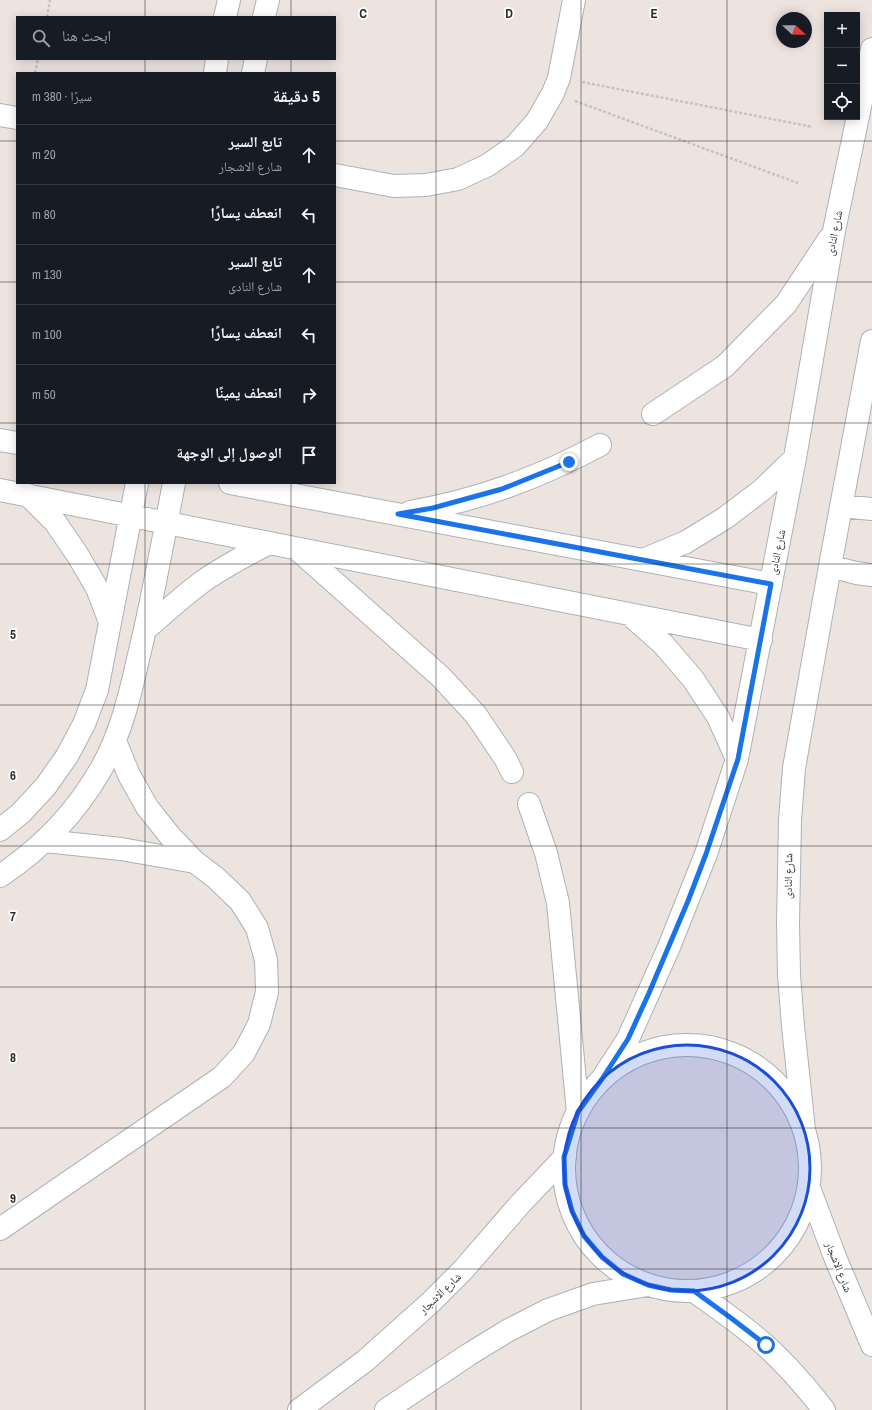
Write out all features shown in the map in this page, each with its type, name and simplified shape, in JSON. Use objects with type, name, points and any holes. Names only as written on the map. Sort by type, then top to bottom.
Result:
[{"type":"street","points":[[225,16],[228,0]]},
{"type":"street","points":[[264,16],[268,0]]},
{"type":"street","points":[[336,176],[394,186],[426,185],[458,179],[488,165],[515,146],[537,121],[556,86],[574,0]]},
{"type":"street","name":"شارع النادى","points":[[578,1112],[628,1039],[669,947],[706,854],[738,759],[795,458],[834,231],[872,50]]},
{"type":"street","points":[[215,72],[217,60]]},
{"type":"street","points":[[0,115],[16,118]]},
{"type":"street","points":[[653,414],[725,366],[781,310],[834,231]]},
{"type":"street","name":"شارع النادى","points":[[804,1130],[789,975],[788,923],[790,820],[794,768],[872,341]]},
{"type":"street","points":[[0,440],[16,443]]},
{"type":"street","points":[[398,514],[433,508],[502,489],[569,462],[600,445]]},
{"type":"street","points":[[643,560],[686,542],[725,518],[762,490],[795,458]]},
{"type":"street","points":[[0,830],[10,811],[46,786],[67,756],[84,724],[97,690],[137,484]]},
{"type":"street","points":[[0,876],[19,863],[45,841],[66,819],[85,795],[101,769],[115,741],[128,703],[145,630],[174,484]]},
{"type":"street","points":[[241,484],[263,486],[398,514],[771,584]]},
{"type":"street","points":[[0,490],[761,640]]},
{"type":"street","points":[[28,495],[55,522],[77,554],[97,588],[110,622]]},
{"type":"street","points":[[841,506],[872,509]]},
{"type":"street","points":[[145,630],[173,604],[203,581],[235,561],[269,543]]},
{"type":"street","points":[[296,548],[441,677],[476,715],[505,758],[512,772]]},
{"type":"street","points":[[830,566],[856,573],[872,575]]},
{"type":"street","points":[[628,614],[663,644],[693,679],[718,718],[738,759]]},
{"type":"street","points":[[0,1229],[222,1077],[244,1053],[259,1024],[266,992],[266,960],[257,928],[240,901],[216,878],[195,862],[170,836],[147,807],[129,775],[115,741]]},
{"type":"street","points":[[529,804],[546,852],[558,903],[578,1112],[564,1157],[565,1185],[572,1211],[584,1236],[602,1257],[623,1274],[648,1285],[671,1290],[694,1291],[722,1286],[747,1276],[770,1260],[788,1239],[801,1214],[809,1188],[810,1161],[809,1148],[804,1130],[791,1101],[772,1077],[746,1059],[717,1048],[686,1044],[656,1048],[627,1061],[602,1079]]},
{"type":"street","points":[[45,841],[120,849],[195,862]]},
{"type":"street","name":"شارع الاشجار","points":[[299,1410],[365,1361],[431,1302],[463,1270],[564,1157]]},
{"type":"street","name":"شارع الاشجار","points":[[809,1188],[835,1257],[872,1345]]},
{"type":"street","points":[[386,1410],[440,1372],[481,1346],[507,1330],[548,1310],[593,1294],[648,1285]]},
{"type":"street","points":[[694,1291],[766,1345],[797,1377],[824,1410]]},
{"type":"path","points":[[46,16],[50,0]]},
{"type":"path","points":[[35,72],[38,60]]},
{"type":"path","points":[[556,86],[813,127]]},
{"type":"path","points":[[556,86],[798,183]]},
{"type":"highlighted area","points":[[686,1044],[717,1048],[746,1059],[771,1077],[791,1101],[804,1130],[810,1168],[801,1214],[788,1239],[770,1260],[747,1276],[722,1286],[694,1291],[671,1290],[648,1285],[623,1274],[602,1257],[584,1236],[572,1211],[565,1185],[565,1157],[578,1112],[602,1079],[627,1061],[656,1049]]},
{"type":"route","points":[[569,462],[502,489],[433,508],[398,514],[771,584],[738,759],[706,854],[669,947],[628,1039],[578,1112],[564,1157],[565,1185],[572,1211],[584,1236],[602,1257],[623,1274],[648,1285],[671,1290],[694,1291],[766,1345]]}]
